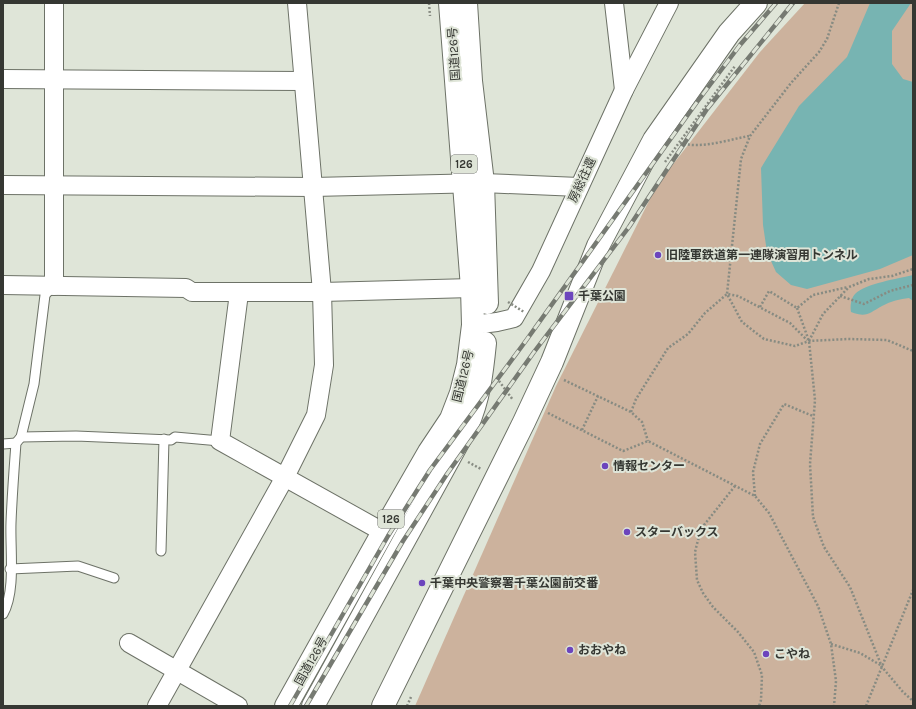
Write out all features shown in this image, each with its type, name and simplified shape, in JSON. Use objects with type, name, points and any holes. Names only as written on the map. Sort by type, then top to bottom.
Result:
[{"type":"main road","name":"国道126号","points":[[286,706],[383,532],[451,419],[461,393],[480,324],[472,288],[474,183],[450,3]]},
{"type":"main road","name":"国道126号","points":[[313,706],[467,426],[476,408],[480,390],[480,324],[471,81],[466,3]]},
{"type":"main road","points":[[383,706],[524,422],[552,362],[598,246],[650,147],[729,33],[756,3]]},
{"type":"street","points":[[54,3],[54,286]]},
{"type":"street","points":[[157,706],[178,671],[285,477],[316,415],[324,365],[322,292],[297,3]]},
{"type":"street","points":[[614,3],[624,90]]},
{"type":"street","name":"房総往還","points":[[480,324],[514,318],[541,271],[624,90],[669,3]]},
{"type":"street","points":[[3,79],[303,81]]},
{"type":"street","points":[[3,185],[313,187],[474,183],[579,187]]},
{"type":"street","points":[[3,285],[186,288],[192,292],[239,293],[472,288]]},
{"type":"street","points":[[239,293],[220,441],[383,532]]},
{"type":"street","points":[[129,643],[238,706]]},
{"type":"lane","points":[[3,614],[6,608],[10,569],[7,558],[18,440],[34,384],[45,295],[54,286]]},
{"type":"lane","points":[[3,444],[18,440],[76,436],[171,440],[175,437],[220,441]]},
{"type":"lane","points":[[161,551],[164,439]]},
{"type":"lane","points":[[10,569],[78,566],[114,578]]},
{"type":"path","points":[[839,3],[828,39],[819,52],[791,83],[750,136],[741,159],[727,294],[742,322],[764,339],[795,346],[808,341],[848,339],[887,340],[913,351]]},
{"type":"path","points":[[662,167],[735,66]]},
{"type":"path","points":[[680,143],[690,145],[713,143],[750,136]]},
{"type":"path","points":[[798,308],[813,295],[849,287],[869,279],[892,276],[913,269]]},
{"type":"path","points":[[840,296],[864,304],[890,291],[913,285]]},
{"type":"path","points":[[808,341],[823,314],[849,287]]},
{"type":"path","points":[[760,307],[769,291],[798,308],[808,341],[815,400],[810,464],[813,517],[824,547],[850,587],[882,667]]},
{"type":"path","points":[[727,294],[738,296],[790,323],[808,341]]},
{"type":"path","points":[[631,412],[636,399],[668,348],[688,334],[727,294]]},
{"type":"path","points":[[508,302],[524,312]]},
{"type":"path","points":[[495,376],[517,405]]},
{"type":"path","points":[[558,377],[631,412],[642,422],[648,441],[755,496],[769,513],[818,606],[831,644],[836,681],[834,706]]},
{"type":"path","points":[[582,430],[598,396]]},
{"type":"path","points":[[755,496],[753,472],[760,444],[784,404],[813,416]]},
{"type":"path","points":[[545,411],[623,451],[648,441]]},
{"type":"path","points":[[466,461],[484,470]]},
{"type":"path","points":[[735,486],[704,525],[695,552],[697,580],[703,593],[713,607],[738,632],[754,652],[762,675],[761,700],[759,706]]},
{"type":"path","points":[[866,706],[913,590]]},
{"type":"path","points":[[831,644],[860,653],[882,667],[903,692],[913,701]]},
{"type":"shaded area","name":"千葉公園","points":[[805,3],[913,3],[913,706],[415,706],[556,386],[657,185],[760,52]]},
{"type":"water","points":[[870,3],[911,3],[892,31],[892,64],[903,79],[913,82],[913,255],[880,269],[807,289],[791,285],[776,272],[767,252],[763,225],[761,168],[799,106],[847,57]]},
{"type":"water","points":[[913,275],[913,301],[909,298],[896,300],[864,315],[851,312],[853,298],[860,290],[874,284]]},
{"type":"railway","points":[[290,706],[388,536],[430,470],[525,342],[697,102],[740,45],[776,3]]},
{"type":"railway","points":[[306,706],[403,541],[447,474],[534,352],[629,227],[707,109],[793,3]]},
{"type":"place","name":"旧陸軍鉄道第一連隊演習用トンネル","points":[[658,255]]},
{"type":"place","name":"千葉公園","points":[[569,296]]},
{"type":"place","name":"情報センター","points":[[605,466]]},
{"type":"place","name":"スターバックス","points":[[627,532]]},
{"type":"place","name":"千葉中央警察署千葉公園前交番","points":[[422,583]]},
{"type":"place","name":"おおやね","points":[[570,650]]},
{"type":"place","name":"こやね","points":[[766,654]]}]
